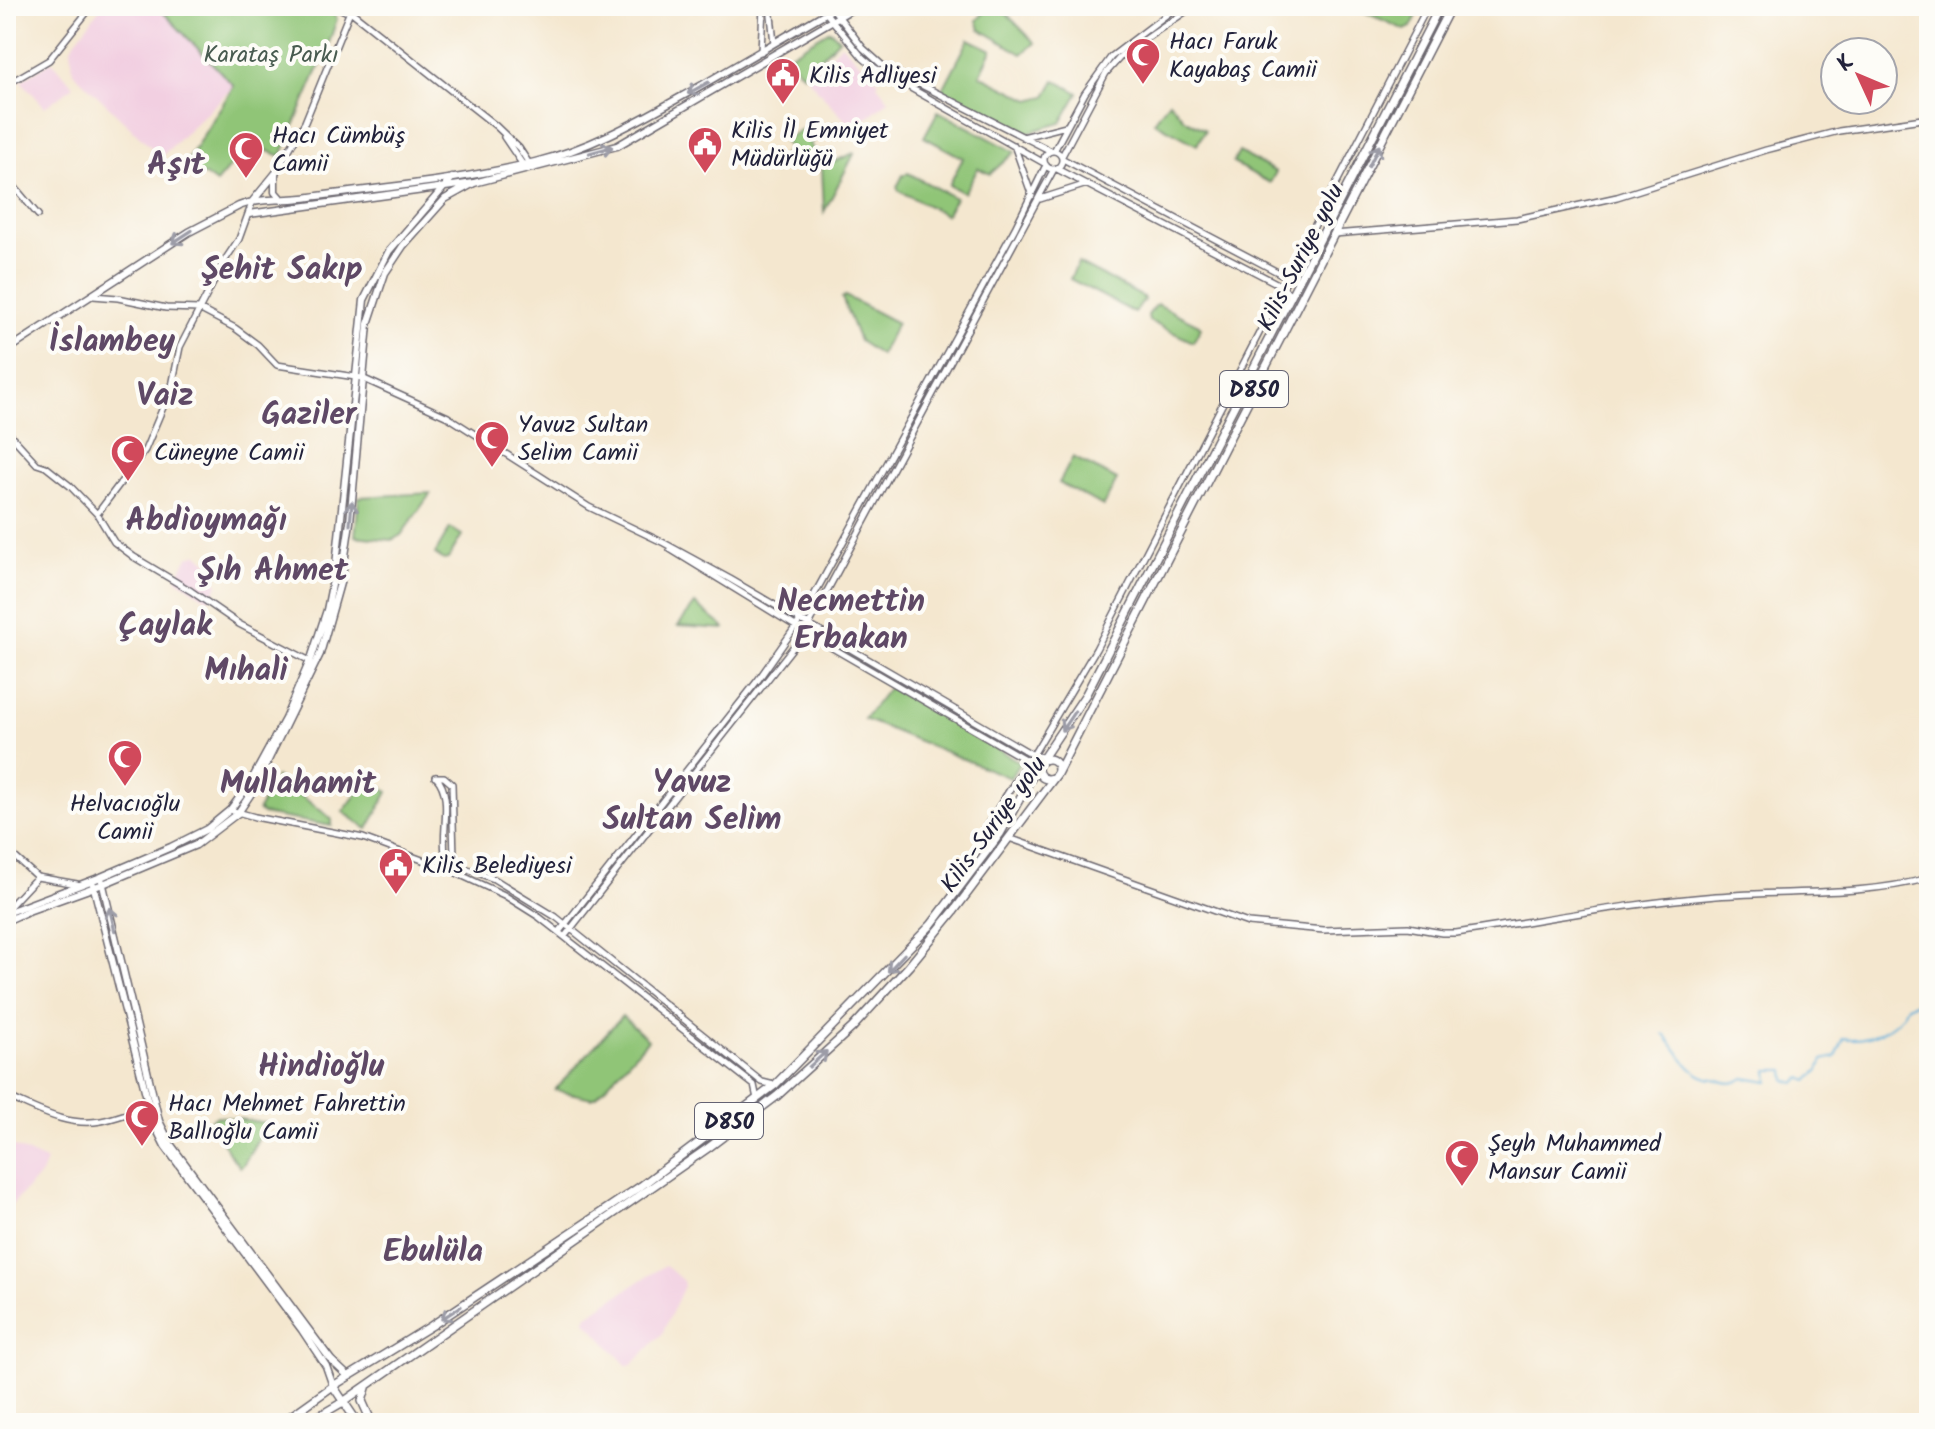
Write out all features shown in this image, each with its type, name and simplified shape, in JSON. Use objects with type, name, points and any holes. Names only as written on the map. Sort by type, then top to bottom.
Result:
[{"type":"highway","name":"D850","points":[[333,1386],[431,1326],[641,1186],[757,1099],[775,1085],[931,925],[1000,834],[1086,694],[1440,6]]},
{"type":"highway","name":"Kilis-Suriye yolu","points":[[307,1423],[358,1392],[695,1157],[777,1096],[852,1028],[909,966],[1057,774],[1451,6]]},
{"type":"highway","points":[[1042,765],[1057,765],[1057,774],[1047,779],[1042,765]]},
{"type":"highway","points":[[348,1376],[372,1423]]},
{"type":"highway","points":[[362,1401],[369,1383]]},
{"type":"highway","points":[[281,1423],[333,1386],[358,1423]]},
{"type":"main road","points":[[6,351],[189,232],[239,206],[452,178],[527,166],[617,146],[857,6]]},
{"type":"main road","points":[[249,214],[474,183],[605,139],[836,7]]},
{"type":"main road","points":[[275,174],[275,192],[282,200]]},
{"type":"main road","points":[[252,203],[275,174]]},
{"type":"main road","points":[[102,881],[112,881],[196,845],[238,813],[254,789],[307,685],[328,634],[342,576],[350,522],[362,312],[368,291],[389,251],[452,178]]},
{"type":"main road","points":[[425,182],[429,204]]},
{"type":"main road","points":[[6,921],[102,881],[207,829],[230,810],[256,771],[285,719],[310,661],[327,610],[336,565],[358,377],[368,324],[385,273],[403,246],[442,202],[474,183]]},
{"type":"main road","points":[[442,202],[445,188]]},
{"type":"main road","points":[[102,881],[152,1107],[171,1145],[331,1360],[348,1376]]},
{"type":"main road","points":[[107,896],[112,881]]},
{"type":"main road","points":[[93,884],[165,1146],[302,1330],[326,1366],[333,1386]]},
{"type":"main road","points":[[84,888],[98,901]]},
{"type":"main road","points":[[7,912],[84,888]]},
{"type":"street","points":[[6,85],[49,60],[92,6]]},
{"type":"street","points":[[335,6],[351,9]]},
{"type":"street","points":[[344,6],[496,126],[519,148],[527,166]]},
{"type":"street","points":[[761,52],[763,6]]},
{"type":"street","points":[[770,6],[774,44]]},
{"type":"street","points":[[559,932],[758,680],[801,619],[1032,196],[1045,164],[1045,156],[1052,151],[1098,73],[1125,44],[1178,6]]},
{"type":"street","points":[[565,936],[805,632],[1106,73],[1122,55],[1194,6]]},
{"type":"street","points":[[1033,755],[1096,649],[1428,6]]},
{"type":"street","points":[[836,7],[839,17],[863,48],[882,65],[1052,151],[1287,277],[1300,280]]},
{"type":"street","points":[[275,174],[305,122],[351,9]]},
{"type":"street","points":[[826,13],[875,68],[1045,164],[1282,286],[1291,298]]},
{"type":"street","points":[[1334,234],[1517,219],[1617,197],[1766,150],[1839,131],[1929,118]]},
{"type":"street","points":[[1023,137],[1067,126]]},
{"type":"street","points":[[1013,144],[1032,196]]},
{"type":"street","points":[[6,172],[38,215]]},
{"type":"street","points":[[1037,203],[1046,196],[1088,184]]},
{"type":"street","points":[[97,514],[145,450],[172,386],[180,347],[239,239],[252,203]]},
{"type":"street","points":[[93,296],[166,308],[199,309],[235,328],[258,345],[277,365],[358,377],[448,417],[589,507],[664,543],[801,619],[1033,755],[1042,765]]},
{"type":"street","points":[[6,430],[37,464],[56,474],[97,514],[114,542],[239,624],[310,661]]},
{"type":"street","points":[[664,543],[677,555],[805,632],[1028,761],[1042,765]]},
{"type":"street","points":[[984,830],[1028,761]]},
{"type":"street","points":[[452,871],[445,858],[443,788],[435,777],[444,777],[452,784],[454,858],[457,865],[518,892],[571,929],[762,1082],[775,1085]]},
{"type":"street","points":[[230,810],[363,838],[452,871],[504,895],[565,936],[754,1085],[757,1099]]},
{"type":"street","points":[[1009,838],[1248,923],[1324,930],[1408,927],[1456,933],[1677,899],[1873,890],[1929,878]]},
{"type":"street","points":[[6,849],[37,877],[84,888]]},
{"type":"street","points":[[452,871],[457,865]]},
{"type":"street","points":[[7,912],[37,877]]},
{"type":"street","points":[[6,1096],[60,1120],[79,1123],[101,1121],[152,1107]]},
{"type":"shaded area","points":[[102,6],[157,6],[234,86],[161,157],[73,72],[71,47]]},
{"type":"shaded area","points":[[841,44],[879,81],[877,85],[889,100],[853,129],[807,78]]},
{"type":"shaded area","points":[[52,61],[74,86],[45,107],[21,81]]},
{"type":"shaded area","points":[[197,553],[209,564],[218,586],[208,600],[176,579],[188,557]]},
{"type":"shaded area","points":[[6,1143],[46,1161],[41,1174],[6,1211]]},
{"type":"shaded area","points":[[665,1265],[683,1281],[684,1286],[662,1334],[632,1365],[627,1366],[586,1321],[586,1316]]},
{"type":"green space","name":"Karataş Parkı","points":[[157,6],[327,6],[337,19],[281,156],[244,142],[238,157],[216,183],[205,175],[180,175],[175,170],[189,158],[234,86]]},
{"type":"green space","points":[[991,6],[999,6],[1035,43],[1022,54],[980,29],[977,20]]},
{"type":"green space","points":[[1351,6],[1422,6],[1411,27],[1405,30]]},
{"type":"green space","points":[[830,30],[839,39],[803,75],[787,56]]},
{"type":"green space","points":[[969,39],[992,50],[980,75],[1030,100],[1046,96],[1055,80],[1078,93],[1061,123],[1026,133],[942,91]]},
{"type":"green space","points":[[1169,101],[1184,119],[1205,130],[1197,145],[1154,122]]},
{"type":"green space","points":[[938,111],[1015,152],[990,174],[978,168],[964,193],[949,185],[963,158],[924,137]]},
{"type":"green space","points":[[837,123],[840,129],[810,142],[815,157],[774,173],[772,164],[790,149],[783,141],[801,130]]},
{"type":"green space","points":[[1239,152],[1276,172],[1270,183],[1233,163]]},
{"type":"green space","points":[[854,154],[824,212],[822,167]]},
{"type":"green space","points":[[908,173],[955,198],[946,215],[899,191],[897,187],[903,175]]},
{"type":"green space","points":[[1078,263],[1143,297],[1135,313],[1070,279]]},
{"type":"green space","points":[[845,296],[897,323],[880,355],[859,341],[842,298]]},
{"type":"green space","points":[[1157,304],[1199,325],[1201,328],[1193,342],[1149,321],[1148,315]]},
{"type":"green space","points":[[1073,457],[1117,480],[1103,506],[1059,483]]},
{"type":"green space","points":[[431,493],[401,535],[392,540],[355,536],[359,497]]},
{"type":"green space","points":[[450,528],[462,535],[448,559],[444,560],[435,554]]},
{"type":"green space","points":[[695,604],[725,628],[678,626]]},
{"type":"green space","points":[[889,687],[1020,762],[1010,778],[864,719]]},
{"type":"green space","points":[[276,777],[332,819],[332,826],[262,814],[258,810]]},
{"type":"green space","points":[[372,779],[388,792],[368,829],[343,812],[364,784]]},
{"type":"green space","points":[[622,1016],[648,1040],[597,1096],[592,1098],[555,1090]]},
{"type":"green space","points":[[217,1116],[267,1123],[240,1167],[210,1120]]},
{"type":"waterway","points":[[1664,1034],[1694,1071],[1708,1078],[1730,1083],[1744,1078],[1769,1082],[1768,1070],[1785,1070],[1786,1080],[1795,1083],[1802,1078],[1808,1081],[1819,1070],[1823,1060],[1836,1057],[1844,1038],[1862,1038],[1881,1032],[1897,1021],[1907,1006],[1929,992]]},
{"type":"place","name":"Hacı Faruk Kayabaş Camii","points":[[1143,86]]},
{"type":"place","name":"Kilis Adliyesi","points":[[783,106]]},
{"type":"place","name":"Kilis İl Emniyet Müdürlüğü","points":[[705,175]]},
{"type":"place","name":"Hacı Cümbüş Camii","points":[[246,180]]},
{"type":"place","name":"Yavuz Sultan Selim Camii","points":[[492,469]]},
{"type":"place","name":"Cüneyne Camii","points":[[128,483]]},
{"type":"place","name":"Helvacıoğlu Camii","points":[[125,788]]},
{"type":"place","name":"Kilis Belediyesi","points":[[396,896]]},
{"type":"place","name":"Hacı Mehmet Fahrettin Ballıoğlu Camii","points":[[142,1148]]},
{"type":"place","name":"Şeyh Muhammed Mansur Camii","points":[[1462,1188]]},
{"type":"district","name":"Aşıt","points":[[176,163]]},
{"type":"district","name":"Şehit Sakıp","points":[[282,268]]},
{"type":"district","name":"İslambey","points":[[112,340]]},
{"type":"district","name":"Vaiz","points":[[165,394]]},
{"type":"district","name":"Gaziler","points":[[309,413]]},
{"type":"district","name":"Abdioymağı","points":[[206,519]]},
{"type":"district","name":"Şıh Ahmet","points":[[273,569]]},
{"type":"district","name":"Necmettin Erbakan","points":[[851,618]]},
{"type":"district","name":"Çaylak","points":[[165,624]]},
{"type":"district","name":"Mıhali","points":[[246,669]]},
{"type":"district","name":"Mullahamit","points":[[298,782]]},
{"type":"district","name":"Yavuz Sultan Selim","points":[[692,800]]},
{"type":"district","name":"Hindioğlu","points":[[321,1065]]},
{"type":"district","name":"Ebulüla","points":[[433,1250]]}]
